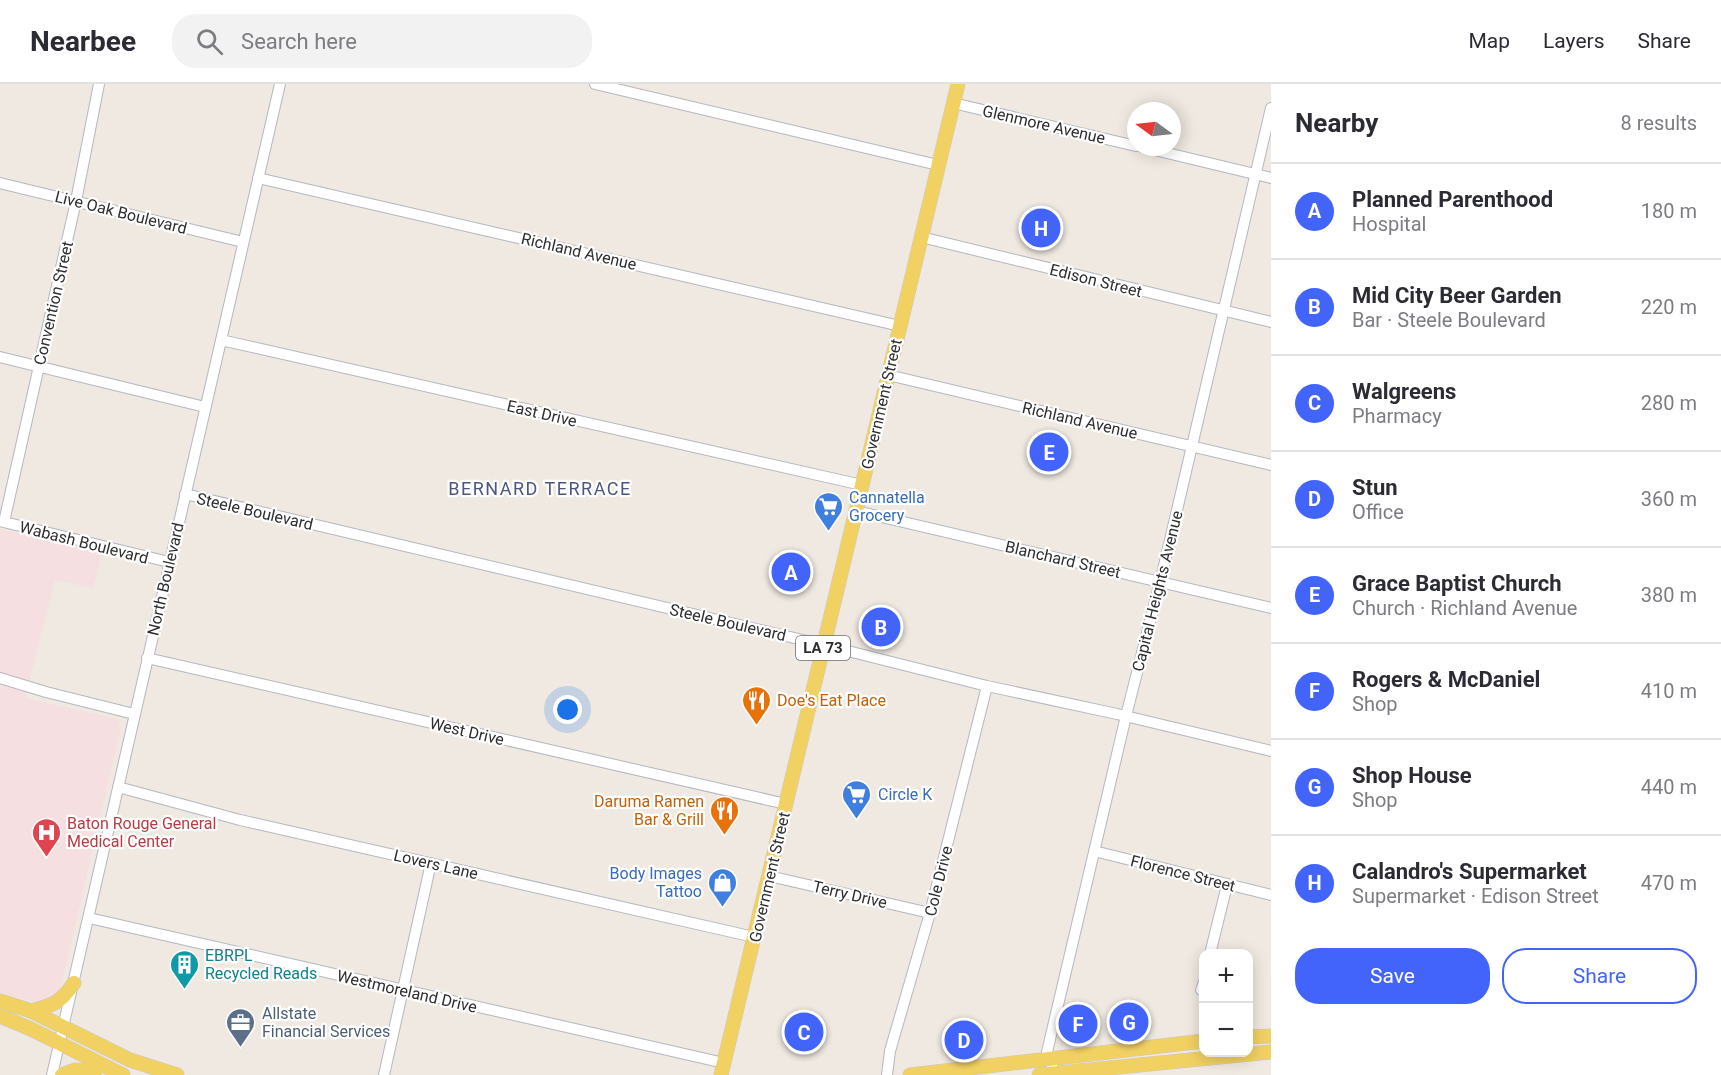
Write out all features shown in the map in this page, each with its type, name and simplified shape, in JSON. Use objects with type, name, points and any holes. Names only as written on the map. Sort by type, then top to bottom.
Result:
[{"type":"main road","name":"Government Street","points":[[723,1069],[957,84]]},
{"type":"main road","points":[[31,1011],[53,1006],[63,998],[74,983]]},
{"type":"main road","points":[[0,1001],[31,1011],[123,1058],[177,1075]]},
{"type":"main road","points":[[0,1016],[123,1075]]},
{"type":"main road","points":[[1253,1037],[1271,1036]]},
{"type":"main road","points":[[910,1075],[1199,1041]]},
{"type":"main road","points":[[1040,1075],[1117,1071],[1271,1052]]},
{"type":"main road","points":[[62,1075],[75,1070],[93,1072],[100,1065]]},
{"type":"street","name":"Convention Street","points":[[2,522],[76,201],[99,84]]},
{"type":"street","name":"North Boulevard","points":[[52,1075],[280,84]]},
{"type":"street","points":[[595,84],[612,86],[938,165]]},
{"type":"street","name":"Glenmore Avenue","points":[[953,103],[1127,144]]},
{"type":"street","name":"Capital Heights Avenue","points":[[1055,1073],[1047,1052],[1271,108]]},
{"type":"street","points":[[1180,156],[1271,178]]},
{"type":"street","name":"Richland Avenue","points":[[258,178],[900,326]]},
{"type":"street","name":"Live Oak Boulevard","points":[[0,183],[243,242]]},
{"type":"street","name":"Edison Street","points":[[921,237],[1271,322]]},
{"type":"street","name":"East Drive","points":[[221,340],[862,485]]},
{"type":"street","points":[[0,357],[205,407]]},
{"type":"street","name":"Richland Avenue","points":[[888,375],[1271,465]]},
{"type":"street","name":"Steele Boulevard","points":[[185,495],[824,645],[987,686],[1271,751]]},
{"type":"street","name":"Blanchard Street","points":[[856,511],[1271,608]]},
{"type":"street","name":"Wabash Boulevard","points":[[2,522],[169,562]]},
{"type":"street","name":"West Drive","points":[[147,658],[786,804]]},
{"type":"street","points":[[0,678],[134,714]]},
{"type":"street","name":"Cole Drive","points":[[887,1075],[890,1051],[930,913],[987,686]]},
{"type":"street","name":"Lovers Lane","points":[[118,787],[240,820],[754,937]]},
{"type":"street","name":"Florence Street","points":[[1094,851],[1271,895]]},
{"type":"street","points":[[384,1075],[431,863]]},
{"type":"street","name":"Terry Drive","points":[[769,876],[930,913]]},
{"type":"street","points":[[1211,949],[1227,885]]},
{"type":"street","name":"Westmoreland Drive","points":[[89,918],[403,990],[723,1069]]},
{"type":"street","points":[[1115,1051],[1117,1071]]},
{"type":"shaded area","name":"Baton Rouge General Medical Center","points":[[0,529],[102,553],[93,588],[55,580],[25,698],[118,719],[121,728],[61,986],[53,998],[41,1002],[0,993]]},
{"type":"place","name":"Calandro's Supermarket","points":[[1041,228]]},
{"type":"place","name":"Grace Baptist Church","points":[[1049,452]]},
{"type":"place","name":"Cannatella Grocery","points":[[828,532]]},
{"type":"place","name":"Planned Parenthood","points":[[791,572]]},
{"type":"place","name":"Mid City Beer Garden","points":[[881,627]]},
{"type":"place","name":"Doe's Eat Place","points":[[756,726]]},
{"type":"place","name":"Circle K","points":[[857,820]]},
{"type":"place","name":"Daruma Ramen Bar & Grill","points":[[725,836]]},
{"type":"place","name":"Baton Rouge General Medical Center","points":[[46,858]]},
{"type":"place","name":"Body Images Tattoo","points":[[723,908]]},
{"type":"place","name":"EBRPL Recycled Reads","points":[[184,990]]},
{"type":"place","name":"Shop House","points":[[1129,1022]]},
{"type":"place","name":"Rogers & McDaniel","points":[[1078,1024]]},
{"type":"place","name":"Walgreens","points":[[804,1032]]},
{"type":"place","name":"Stun","points":[[964,1040]]},
{"type":"place","name":"Allstate Financial Services","points":[[241,1048]]},
{"type":"district","name":"BERNARD TERRACE","points":[[540,489]]}]
